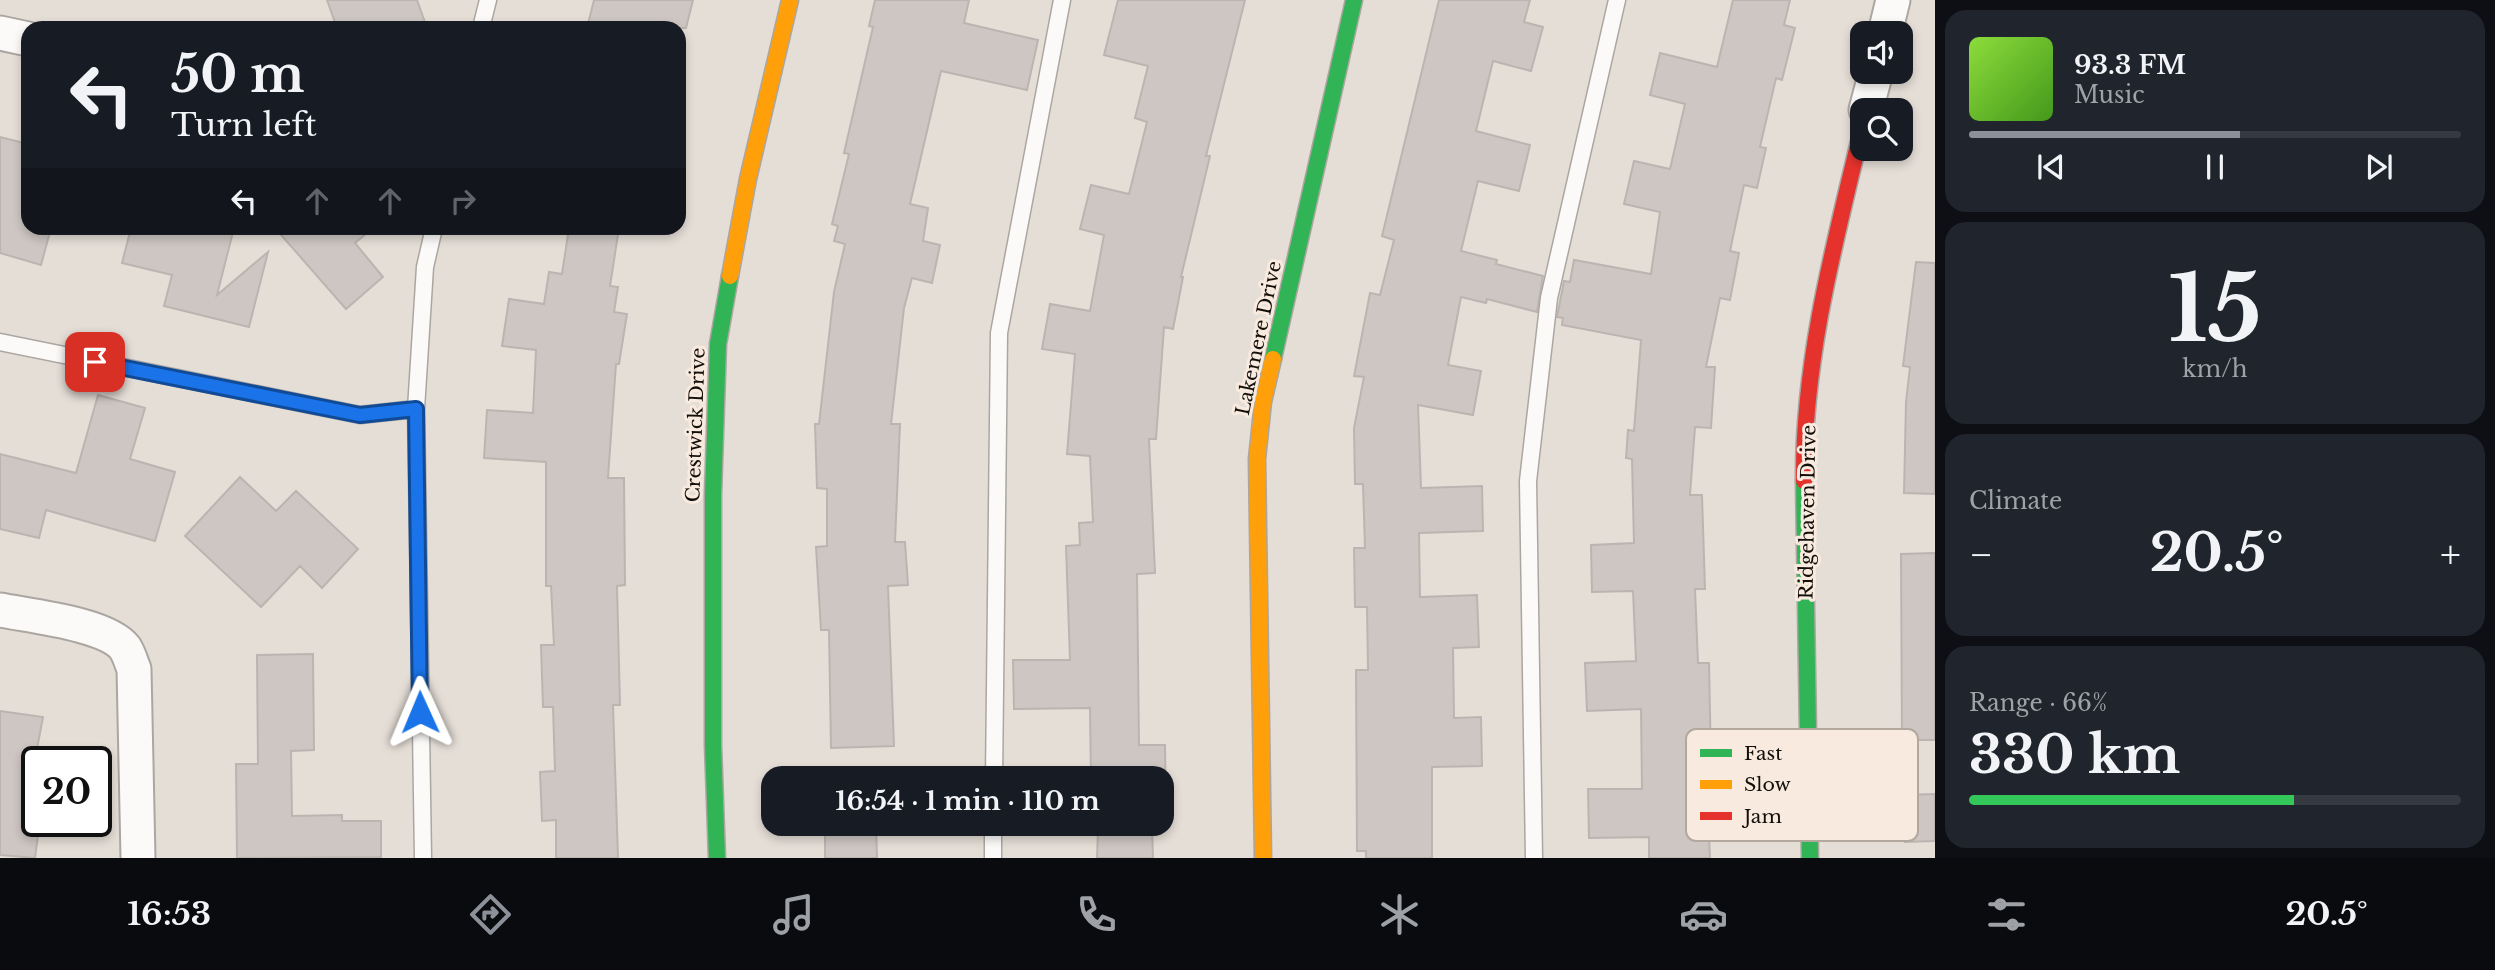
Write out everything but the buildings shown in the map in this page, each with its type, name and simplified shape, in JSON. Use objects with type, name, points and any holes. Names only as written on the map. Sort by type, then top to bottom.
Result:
[{"type":"street","name":"Crestwick Drive","points":[[717,858],[713,745],[713,550],[718,344],[748,179],[790,0]]},
{"type":"street","name":"Lakemere Drive","points":[[1263,858],[1257,459],[1262,413],[1354,0]]},
{"type":"street","points":[[1888,21],[1893,0]]},
{"type":"street","points":[[0,33],[21,38]]},
{"type":"street","name":"Ridgehaven Drive","points":[[1808,729],[1804,476],[1812,356],[1854,161]]},
{"type":"street","points":[[0,610],[95,630],[112,637],[125,649],[134,669],[138,858]]},
{"type":"lane","points":[[483,21],[488,0]]},
{"type":"lane","points":[[993,766],[999,333],[1062,0]]},
{"type":"lane","points":[[1534,858],[1528,481],[1549,298],[1617,0]]},
{"type":"lane","points":[[423,858],[416,409],[425,267],[432,235]]},
{"type":"lane","points":[[0,342],[360,415],[416,409]]},
{"type":"lane","points":[[993,836],[993,858]]},
{"type":"traffic: fast","points":[[1273,359],[1354,0]]},
{"type":"traffic: fast","points":[[717,858],[713,745],[713,495],[718,344],[730,276]]},
{"type":"traffic: fast","points":[[1804,481],[1808,729]]},
{"type":"traffic: fast","points":[[1810,841],[1810,858]]},
{"type":"traffic: slow","points":[[730,276],[748,179],[790,0]]},
{"type":"traffic: slow","points":[[1263,858],[1257,459],[1263,402],[1273,359]]},
{"type":"traffic: jam","points":[[1804,481],[1805,436],[1815,347],[1831,260],[1854,161]]},
{"type":"route","points":[[95,362],[360,415],[416,409],[420,712]]}]
